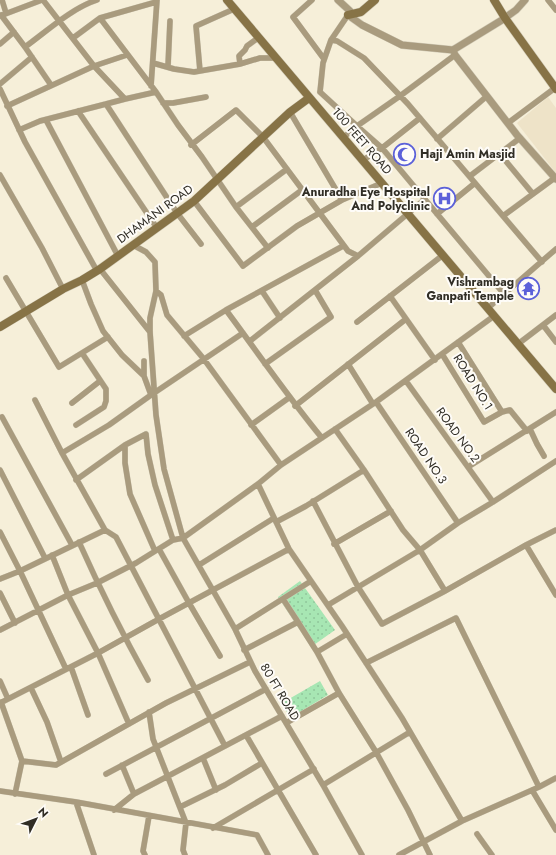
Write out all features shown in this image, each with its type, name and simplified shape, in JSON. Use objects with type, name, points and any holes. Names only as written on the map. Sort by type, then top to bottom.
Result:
[{"type":"main road","name":"100 FEET ROAD","points":[[227,0],[556,388]]},
{"type":"main road","points":[[348,15],[361,12],[374,0]]},
{"type":"main road","points":[[494,0],[505,18],[534,57],[553,78],[556,88]]},
{"type":"main road","name":"DHAMANI ROAD","points":[[0,328],[63,289],[99,270],[194,201],[290,112],[309,98]]},
{"type":"street","points":[[2,0],[2,15],[52,85]]},
{"type":"street","points":[[2,15],[43,0],[94,66],[125,99]]},
{"type":"street","points":[[25,47],[88,3],[97,0]]},
{"type":"street","points":[[312,0],[292,17],[324,59]]},
{"type":"street","points":[[320,92],[324,59],[331,40],[350,11],[338,0]]},
{"type":"street","points":[[344,137],[400,96],[454,52],[516,10],[525,0]]},
{"type":"street","points":[[548,0],[556,10]]},
{"type":"street","points":[[73,38],[100,18],[156,1],[151,86]]},
{"type":"street","points":[[200,70],[196,26],[234,9]]},
{"type":"street","points":[[348,15],[402,45],[454,52],[520,138],[556,178],[503,216]]},
{"type":"street","points":[[100,18],[156,92],[191,145],[202,157],[236,207],[268,248]]},
{"type":"street","points":[[168,66],[170,21]]},
{"type":"street","points":[[0,44],[14,32]]},
{"type":"street","points":[[240,64],[239,56],[246,50],[247,46],[258,38]]},
{"type":"street","points":[[331,40],[337,41],[364,58],[420,118],[542,262]]},
{"type":"street","points":[[7,106],[94,66],[127,55]]},
{"type":"street","points":[[0,84],[32,57]]},
{"type":"street","points":[[153,63],[194,72],[240,64],[260,58],[275,58]]},
{"type":"street","points":[[508,123],[556,88]]},
{"type":"street","points":[[0,89],[19,130],[99,270],[150,332]]},
{"type":"street","points":[[19,130],[46,120],[78,111],[156,92]]},
{"type":"street","points":[[309,98],[320,92]]},
{"type":"street","points":[[320,92],[382,148],[504,294]]},
{"type":"street","points":[[437,138],[487,96]]},
{"type":"street","points":[[163,103],[174,103],[206,97]]},
{"type":"street","points":[[106,104],[177,213],[201,244]]},
{"type":"street","points":[[191,145],[236,110],[263,137],[343,246],[348,251],[358,256]]},
{"type":"street","points":[[78,111],[157,228]]},
{"type":"street","points":[[290,112],[342,200]]},
{"type":"street","points":[[363,160],[382,148],[420,118]]},
{"type":"street","points":[[46,120],[118,256]]},
{"type":"street","points":[[470,176],[520,138]]},
{"type":"street","points":[[500,154],[533,194]]},
{"type":"street","points":[[236,207],[287,169]]},
{"type":"street","points":[[0,175],[42,248],[63,289]]},
{"type":"street","points":[[194,201],[243,266],[297,226],[342,200],[382,183]]},
{"type":"street","points":[[437,214],[475,183]]},
{"type":"street","points":[[252,228],[302,190]]},
{"type":"street","points":[[250,342],[358,256],[425,199]]},
{"type":"street","points":[[133,245],[146,252],[155,262],[156,291],[161,295],[167,315],[203,358],[281,465]]},
{"type":"street","points":[[184,336],[226,310],[343,246]]},
{"type":"street","points":[[488,308],[556,249]]},
{"type":"street","points":[[357,322],[443,255]]},
{"type":"street","points":[[6,278],[59,367],[108,337]]},
{"type":"street","points":[[82,280],[103,330],[122,355],[144,376],[153,394]]},
{"type":"street","points":[[265,364],[330,317],[315,290]]},
{"type":"street","name":"80 FT ROAD","points":[[156,291],[150,318],[153,394],[164,469],[183,538],[235,629],[250,662],[314,769],[362,855]]},
{"type":"street","points":[[262,291],[280,318]]},
{"type":"street","points":[[390,296],[434,360]]},
{"type":"street","points":[[226,310],[295,406],[322,438]]},
{"type":"street","points":[[518,344],[556,315]]},
{"type":"street","points":[[0,630],[68,595],[97,583],[130,566],[173,540],[183,538],[258,484],[281,465],[406,381],[494,316]]},
{"type":"street","points":[[295,406],[406,319]]},
{"type":"street","points":[[543,325],[556,342]]},
{"type":"street","points":[[62,453],[109,426],[203,358],[243,333]]},
{"type":"street","points":[[458,342],[502,412],[510,410],[528,430],[544,456]]},
{"type":"street","points":[[76,424],[104,408],[106,401],[106,389],[82,353]]},
{"type":"street","name":"ROAD NO.1","points":[[442,354],[484,422],[502,412]]},
{"type":"street","points":[[144,361],[144,376]]},
{"type":"street","name":"ROAD NO.3","points":[[348,364],[458,523]]},
{"type":"street","points":[[72,403],[100,381]]},
{"type":"street","name":"ROAD NO.2","points":[[406,381],[493,502]]},
{"type":"street","points":[[251,424],[290,397]]},
{"type":"street","points":[[35,400],[76,480],[105,530],[116,537],[225,746]]},
{"type":"street","points":[[468,467],[556,412]]},
{"type":"street","points":[[2,417],[72,545]]},
{"type":"street","points":[[335,429],[403,530],[420,550],[445,591]]},
{"type":"street","points":[[76,480],[125,445],[146,434],[148,454],[155,485],[173,540]]},
{"type":"street","points":[[125,445],[125,463],[130,494],[157,550],[220,656]]},
{"type":"street","points":[[328,605],[420,550],[458,523],[556,463]]},
{"type":"street","points":[[0,470],[45,558]]},
{"type":"street","points":[[198,565],[275,520],[313,501],[364,470]]},
{"type":"street","points":[[258,484],[289,549],[328,605],[410,732],[462,821]]},
{"type":"street","points":[[313,501],[334,544],[382,624],[556,530]]},
{"type":"street","points":[[334,544],[391,511]]},
{"type":"street","points":[[0,579],[20,571],[105,530]]},
{"type":"street","points":[[0,532],[38,610],[69,668],[88,715]]},
{"type":"street","points":[[79,542],[97,583],[148,680]]},
{"type":"street","points":[[526,545],[556,595]]},
{"type":"street","points":[[15,794],[22,761],[0,702],[31,688],[98,653],[289,549]]},
{"type":"street","points":[[52,555],[68,595],[98,653],[129,724]]},
{"type":"street","points":[[550,583],[556,579]]},
{"type":"street","points":[[235,629],[311,581]]},
{"type":"street","points":[[0,593],[15,623]]},
{"type":"street","points":[[283,599],[317,652],[376,752],[430,855]]},
{"type":"street","points":[[366,663],[456,618],[539,787]]},
{"type":"street","points":[[244,650],[298,622]]},
{"type":"street","points":[[317,652],[347,634]]},
{"type":"street","points":[[22,761],[56,765],[149,712],[250,662]]},
{"type":"street","points":[[0,681],[8,699]]},
{"type":"street","points":[[31,688],[47,722],[61,762]]},
{"type":"street","points":[[106,774],[266,689]]},
{"type":"street","points":[[286,723],[340,693]]},
{"type":"street","points":[[149,712],[153,739],[186,823],[183,850],[186,855]]},
{"type":"street","points":[[114,810],[134,794],[282,716]]},
{"type":"street","points":[[323,785],[410,732]]},
{"type":"street","points":[[246,735],[316,855]]},
{"type":"street","points":[[203,758],[216,790]]},
{"type":"street","points":[[180,807],[216,790],[262,763]]},
{"type":"street","points":[[122,766],[134,794]]},
{"type":"street","points":[[213,828],[314,769]]},
{"type":"street","points":[[399,855],[462,821],[556,778]]},
{"type":"street","points":[[532,790],[556,830]]},
{"type":"street","points":[[0,791],[76,802],[257,836],[268,855]]},
{"type":"street","points":[[76,802],[94,855]]},
{"type":"street","points":[[145,855],[143,851],[150,816]]},
{"type":"street","points":[[477,834],[492,855]]},
{"type":"shaded area","points":[[548,97],[556,108],[556,173],[517,123]]},
{"type":"green space","points":[[300,581],[335,630],[311,647],[278,597]]},
{"type":"green space","points":[[320,681],[328,695],[290,718],[282,703]]},
{"type":"place","name":"Haji Amin Masjid","points":[[404,154]]},
{"type":"place","name":"Anuradha Eye Hospital And Polyclinic","points":[[445,199]]},
{"type":"place","name":"Vishrambag Ganpati Temple","points":[[529,289]]}]
